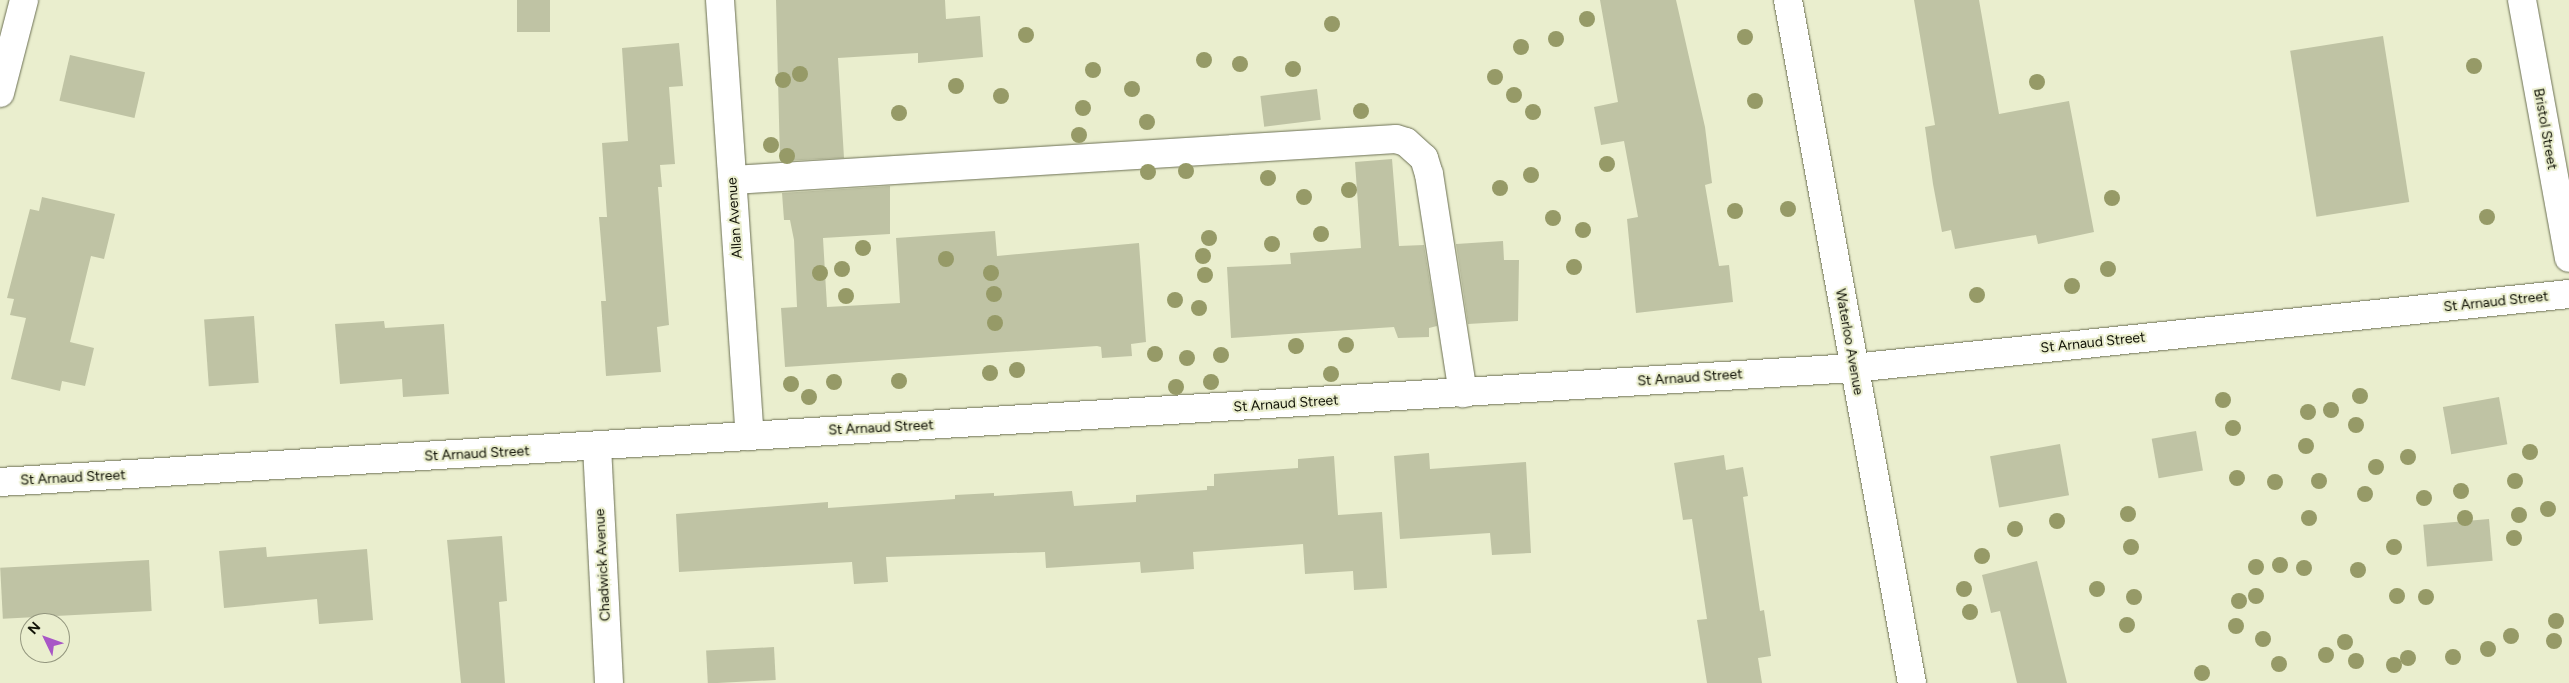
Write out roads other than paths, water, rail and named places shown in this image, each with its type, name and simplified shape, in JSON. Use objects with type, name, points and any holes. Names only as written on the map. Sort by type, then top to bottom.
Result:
[{"type":"street","points":[[0,94],[24,0]]},
{"type":"street","name":"Allan Avenue","points":[[720,0],[750,436]]},
{"type":"street","name":"Waterloo Avenue","points":[[1788,0],[1912,683]]},
{"type":"street","name":"Bristol Street","points":[[2522,0],[2569,258]]},
{"type":"street","points":[[732,180],[1396,139],[1406,142],[1424,158],[1429,174],[1463,393]]},
{"type":"street","name":"St Arnaud Street","points":[[0,482],[1854,368],[2569,294]]},
{"type":"street","name":"Chadwick Avenue","points":[[597,446],[609,683]]}]
